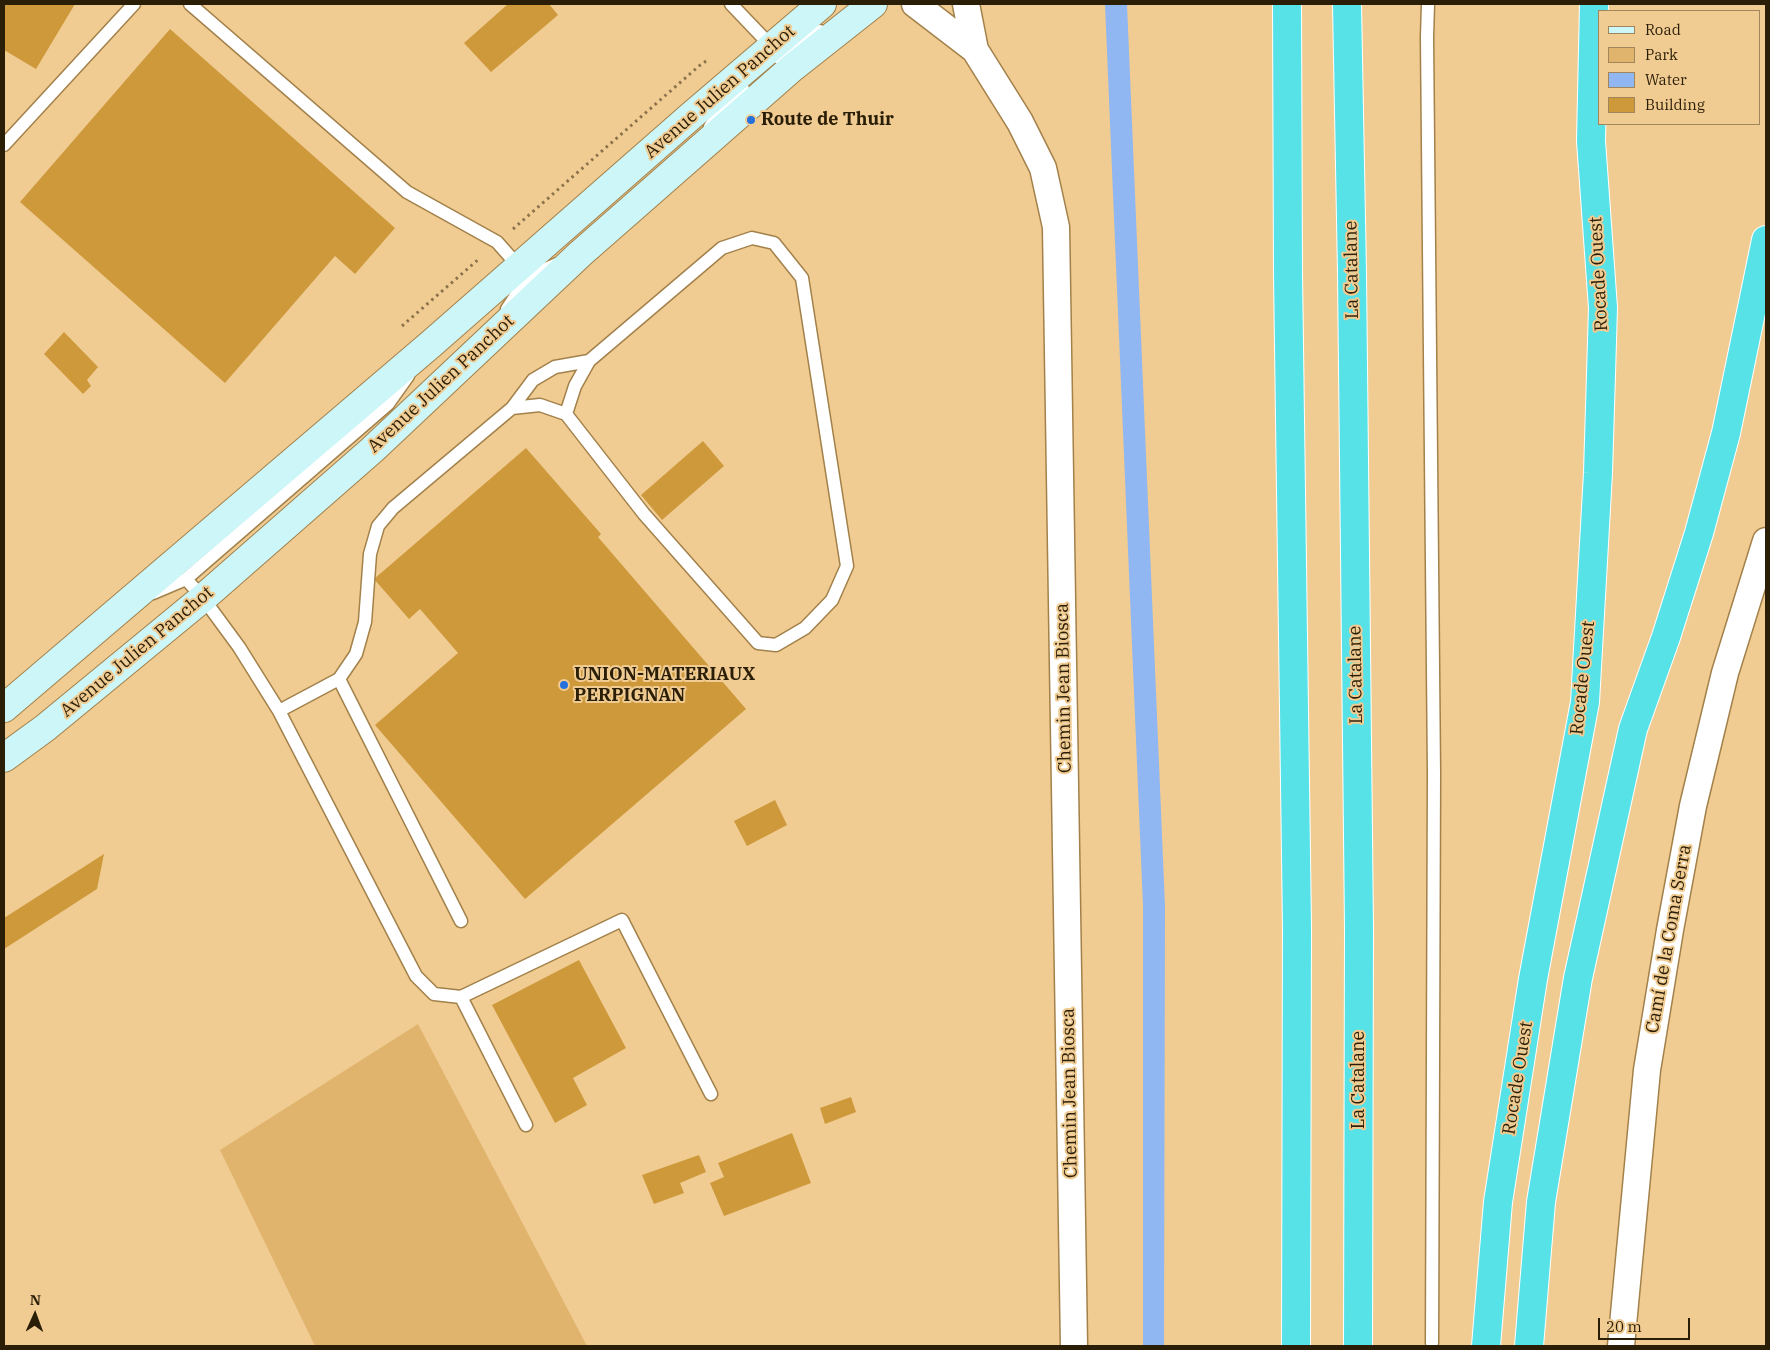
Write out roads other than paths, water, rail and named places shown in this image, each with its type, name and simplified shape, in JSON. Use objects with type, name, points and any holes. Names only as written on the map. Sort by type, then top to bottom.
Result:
[{"type":"highway","points":[[1287,4],[1288,263],[1297,928],[1296,1346]]},
{"type":"highway","name":"La Catalane","points":[[1347,4],[1352,264],[1359,929],[1358,1346]]},
{"type":"highway","name":"Rocade Ouest","points":[[1486,1346],[1498,1202],[1533,979],[1584,702],[1598,473],[1603,308],[1591,141],[1594,4]]},
{"type":"highway","points":[[1530,1346],[1542,1202],[1578,978],[1633,729],[1666,636],[1699,533],[1726,433],[1766,240]]},
{"type":"main road","name":"Avenue Julien Panchot","points":[[4,708],[431,344],[524,272],[775,51],[822,4]]},
{"type":"main road","name":"Avenue Julien Panchot","points":[[4,758],[45,728],[194,588],[372,450],[580,254],[792,68],[873,4]]},
{"type":"street","name":"Chemin Jean Biosca","points":[[915,4],[975,50],[1020,122],[1043,168],[1056,227],[1074,1346]]},
{"type":"street","name":"Chemin Jean Biosca","points":[[966,4],[975,50]]},
{"type":"street","name":"Camí de la Coma Serra","points":[[1621,1346],[1647,1070],[1692,806],[1718,701],[1766,541]]},
{"type":"lane","points":[[4,145],[134,4]]},
{"type":"lane","points":[[190,4],[407,192],[497,242],[524,272]]},
{"type":"lane","points":[[731,4],[775,51]]},
{"type":"lane","points":[[686,161],[725,105],[775,51],[866,4]]},
{"type":"lane","points":[[1428,4],[1434,773],[1432,1343]]},
{"type":"lane","points":[[512,408],[540,405],[566,414],[644,514],[758,643],[776,645],[805,628],[832,600],[847,566],[802,278],[774,243],[752,238],[722,248],[589,361],[574,386],[566,414]]},
{"type":"lane","points":[[481,346],[524,272],[580,254]]},
{"type":"lane","points":[[125,606],[194,588],[388,404],[431,344]]},
{"type":"lane","points":[[279,711],[339,679],[356,654],[365,622],[370,554],[378,526],[393,508],[512,408],[532,380],[555,367],[589,361]]},
{"type":"lane","points":[[194,588],[239,646],[279,711],[416,976],[434,994],[461,997],[622,920],[711,1094]]},
{"type":"lane","points":[[339,679],[461,921]]},
{"type":"lane","points":[[461,997],[526,1125]]},
{"type":"water","points":[[1105,4],[1127,4],[1165,906],[1164,1346],[1143,1346],[1143,906]]},
{"type":"place","name":"Route de Thuir","points":[[751,120]]},
{"type":"place","name":"UNION-MATERIAUX PERPIGNAN","points":[[564,685]]}]
